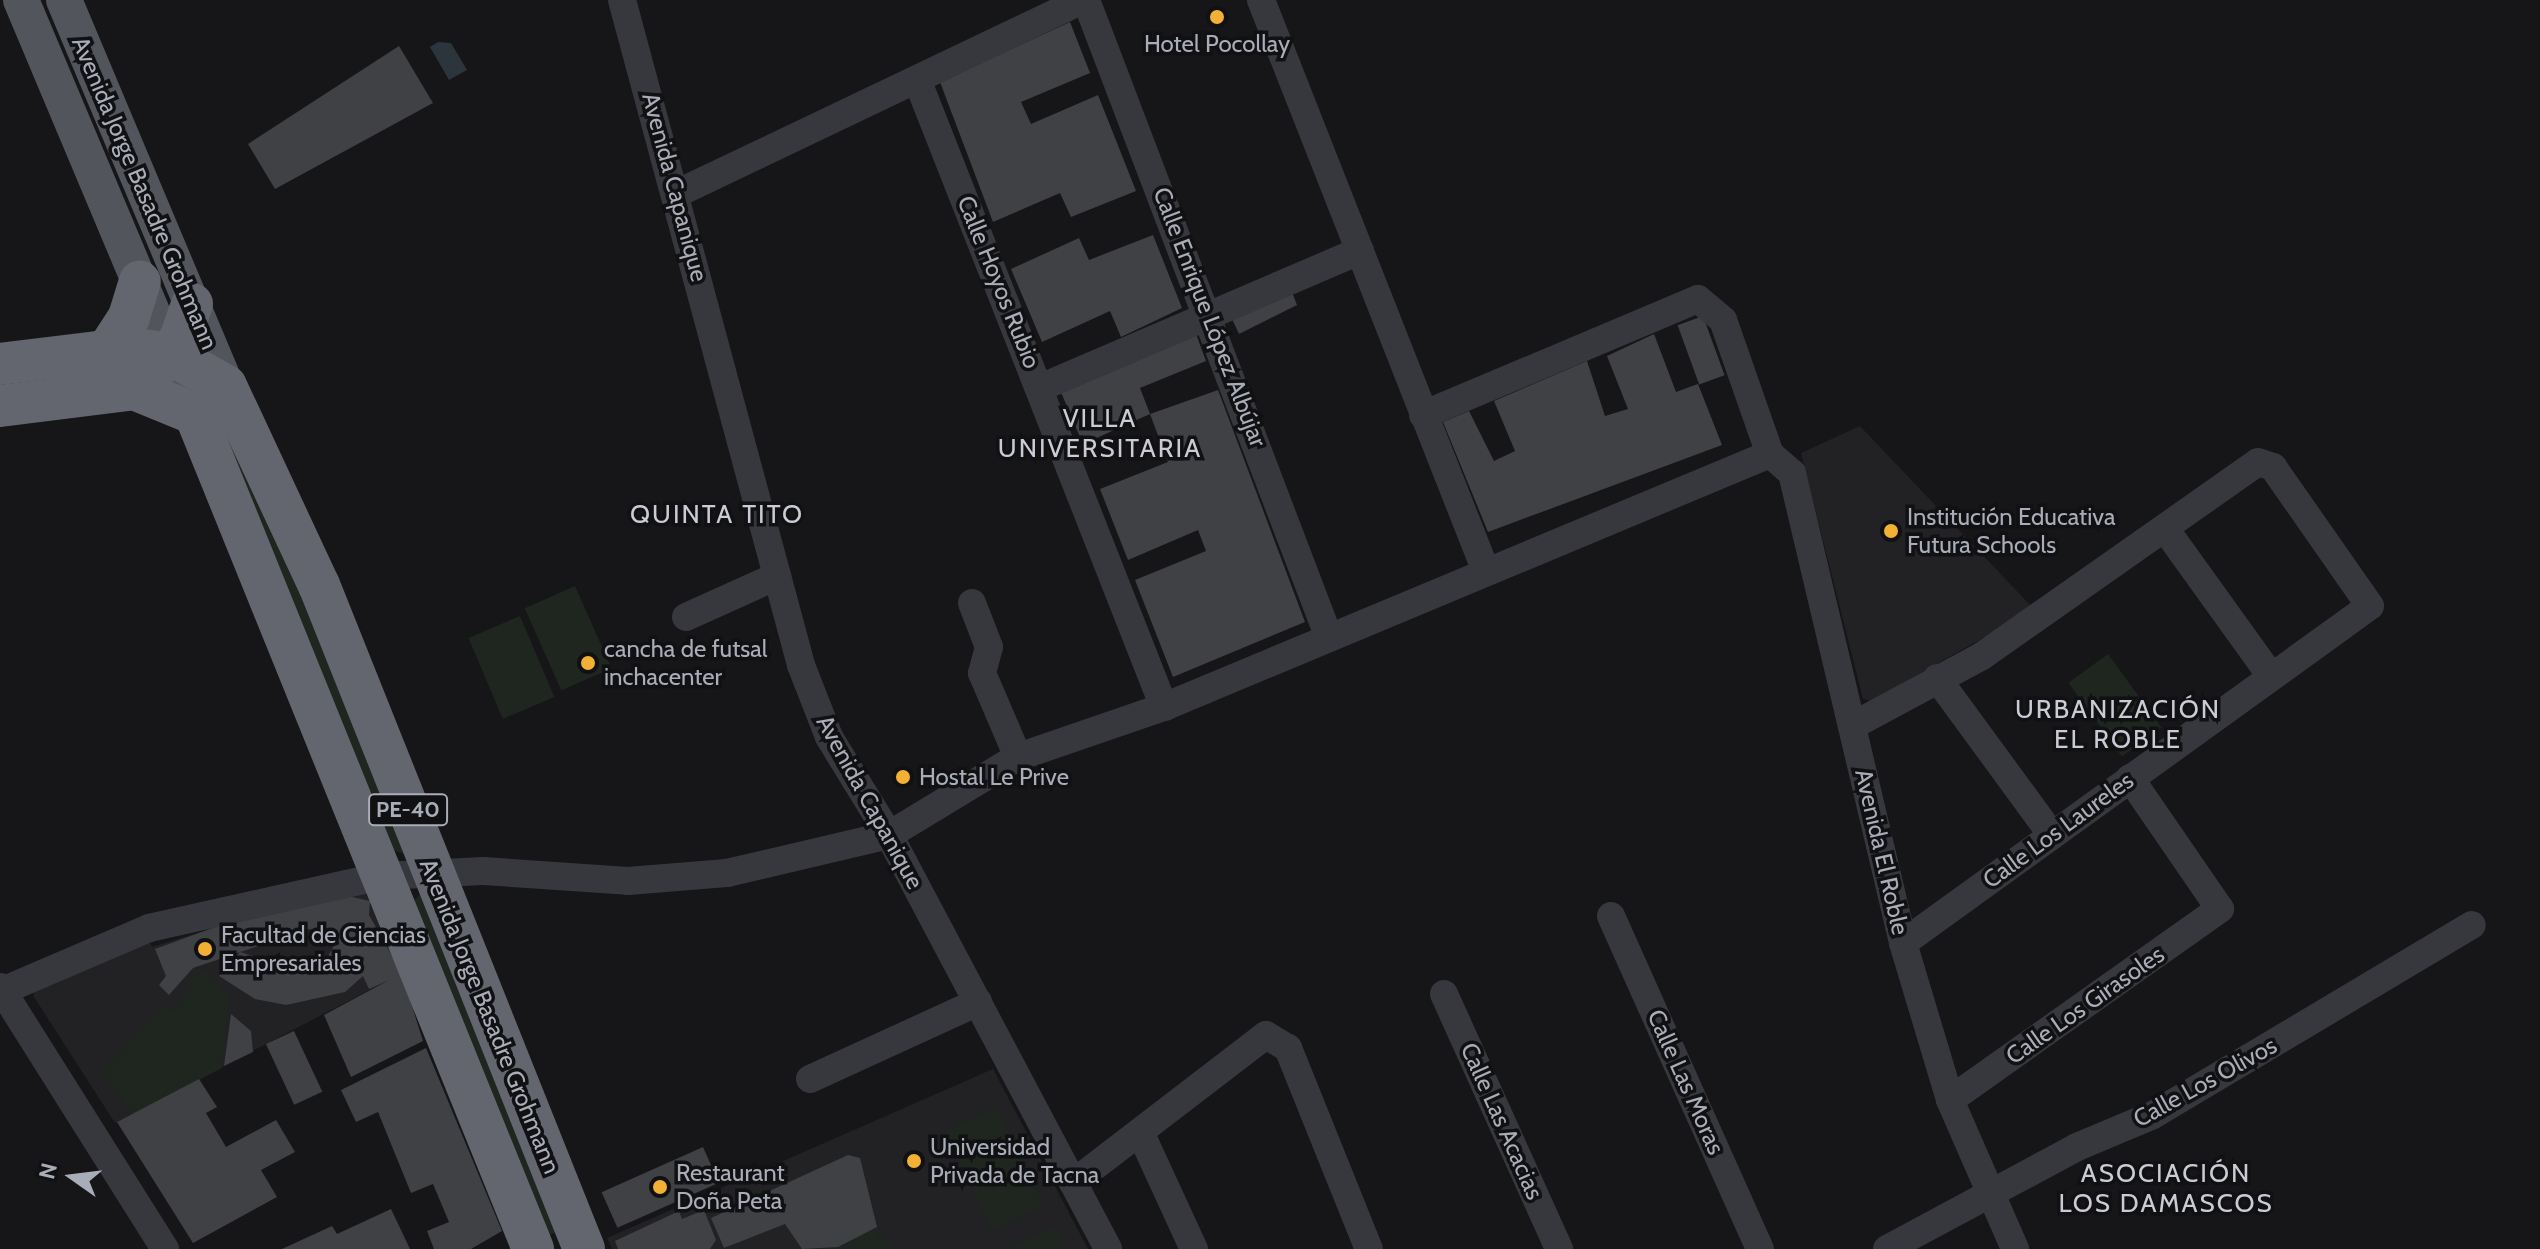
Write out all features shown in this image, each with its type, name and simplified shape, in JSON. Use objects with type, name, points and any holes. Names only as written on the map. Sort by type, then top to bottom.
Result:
[{"type":"highway","points":[[109,348],[129,317],[140,282]]},
{"type":"highway","points":[[134,389],[170,354],[192,304]]},
{"type":"highway","name":"Avenida Jorge Basadre Grohmann","points":[[0,364],[109,348],[170,354],[226,386],[319,585],[582,1244]]},
{"type":"highway","points":[[0,406],[134,389],[195,414]]},
{"type":"highway","name":"Avenida Jorge Basadre Grohmann","points":[[195,414],[531,1249]]},
{"type":"main road","name":"Avenida Jorge Basadre Grohmann","points":[[21,0],[195,414]]},
{"type":"main road","name":"Avenida Jorge Basadre Grohmann","points":[[64,0],[226,386]]},
{"type":"street","name":"Avenida Capanique","points":[[622,0],[678,193],[777,576],[829,737],[889,835],[1108,1249]]},
{"type":"street","points":[[678,193],[918,82],[1085,0]]},
{"type":"street","name":"Calle Enrique López Albújar","points":[[1085,0],[1209,310],[1328,635]]},
{"type":"street","points":[[1261,0],[1485,569]]},
{"type":"street","name":"Calle Hoyos Rubio","points":[[918,82],[1042,387],[1164,707]]},
{"type":"street","points":[[1042,387],[1209,310],[1360,251]]},
{"type":"street","points":[[165,1249],[1,990],[149,928],[382,876],[432,872],[628,881],[713,874],[889,835],[1018,757],[1164,707],[1485,569],[1770,454],[1723,320],[1698,299],[1423,415]]},
{"type":"street","name":"Avenida El Roble","points":[[1770,454],[1792,473],[1903,943],[1950,1100],[2015,1249]]},
{"type":"street","name":"Calle Los Laureles","points":[[1903,943],[2370,606],[2267,464],[2254,464],[2166,530]]},
{"type":"street","points":[[1852,726],[1982,656],[2166,530],[2271,676]]},
{"type":"street","points":[[686,617],[777,576]]},
{"type":"street","points":[[972,603],[989,647],[982,673],[1018,757]]},
{"type":"street","points":[[1937,678],[2051,834]]},
{"type":"street","name":"Calle Los Girasoles","points":[[1950,1100],[2220,909],[2130,778]]},
{"type":"street","name":"Calle Las Moras","points":[[1611,916],[1760,1249]]},
{"type":"street","name":"Calle Los Olivos","points":[[1887,1249],[2153,1115],[2472,925]]},
{"type":"street","name":"Calle Las Acacias","points":[[1444,994],[1559,1249]]},
{"type":"street","points":[[810,1079],[978,1002]]},
{"type":"street","points":[[1073,1183],[1141,1134],[1256,1038],[1279,1039],[1288,1048],[1369,1249]]},
{"type":"street","points":[[1141,1134],[1194,1249]]},
{"type":"street","points":[[531,1249],[582,1244]]},
{"type":"shaded area","points":[[438,42],[451,43],[467,70],[449,80],[430,47]]},
{"type":"shaded area","points":[[213,404],[225,407],[408,847],[402,853],[392,850]]},
{"type":"shaded area","name":"Institución Educativa Futura Schools","points":[[1860,426],[2034,609],[1871,701],[1863,699],[1801,453]]},
{"type":"shaded area","points":[[575,586],[612,668],[561,691],[525,608]]},
{"type":"shaded area","points":[[520,616],[554,697],[503,719],[468,638]]},
{"type":"shaded area","points":[[2108,654],[2161,728],[2122,756],[2068,683]]},
{"type":"shaded area","points":[[361,882],[400,974],[115,1123],[34,997],[34,990],[148,937],[152,947]]},
{"type":"shaded area","points":[[422,892],[560,1226],[555,1233],[549,1235],[413,902]]},
{"type":"shaded area","points":[[208,971],[229,997],[222,1068],[133,1114],[102,1071],[165,1006],[172,1011],[192,985],[187,980]]},
{"type":"shaded area","name":"Universidad Privada de Tacna","points":[[993,1069],[1088,1249],[612,1249],[607,1238]]},
{"type":"shaded area","points":[[996,1107],[1044,1205],[993,1230],[945,1132]]},
{"type":"shaded area","points":[[877,1227],[879,1239],[889,1236],[894,1249],[825,1249]]},
{"type":"shaded area","points":[[1055,1227],[1065,1249],[1007,1249]]},
{"type":"building","points":[[1070,22],[1090,73],[1021,102],[1031,124],[1098,95],[1136,191],[1071,217],[1060,193],[993,222],[940,82]]},
{"type":"building","points":[[399,46],[433,103],[275,189],[248,144]]},
{"type":"building","points":[[1153,235],[1182,308],[1121,337],[1110,311],[1042,342],[1011,269],[1079,238],[1089,260]]},
{"type":"building","points":[[1288,282],[1297,305],[1239,334],[1227,308]]},
{"type":"building","points":[[1703,316],[1725,375],[1699,384],[1678,325]]},
{"type":"building","points":[[1196,334],[1206,361],[1140,388],[1150,414],[1083,444],[1060,390]]},
{"type":"building","points":[[1654,334],[1676,392],[1698,384],[1722,445],[1488,532],[1443,422],[1469,411],[1494,461],[1515,451],[1494,401],[1587,361],[1605,416],[1628,409],[1607,356]]},
{"type":"building","points":[[1218,390],[1305,622],[1173,677],[1135,580],[1206,551],[1198,530],[1128,560],[1100,489],[1168,462],[1150,414]]},
{"type":"building","name":"Facultad de Ciencias Empresariales","points":[[343,895],[370,901],[369,915],[402,974],[423,1041],[351,1077],[324,1015],[389,980],[369,989],[363,976],[345,992],[286,1005],[255,999],[219,976],[240,952],[193,968],[169,995],[159,985],[166,976],[155,949],[232,921]],"holes":[[[308,929],[330,931],[336,942],[328,956],[284,965],[240,952]]]},
{"type":"building","points":[[231,1014],[251,1031],[253,1052],[224,1066]]},
{"type":"building","points":[[294,1031],[322,1092],[294,1105],[266,1044]]},
{"type":"building","points":[[426,1048],[502,1231],[471,1249],[434,1249],[427,1231],[449,1222],[433,1184],[411,1193],[378,1112],[356,1122],[341,1090]]},
{"type":"building","points":[[199,1079],[217,1107],[206,1113],[226,1147],[276,1120],[295,1152],[261,1170],[277,1197],[193,1243],[117,1122]]},
{"type":"building","name":"Restaurant Doña Peta","points":[[703,1147],[719,1183],[617,1228],[602,1192]]},
{"type":"building","points":[[848,1155],[860,1158],[877,1227],[838,1247],[802,1249],[785,1224],[724,1248],[711,1218]]},
{"type":"building","points":[[391,1209],[410,1249],[282,1249],[332,1226],[337,1234]]},
{"type":"building","points":[[704,1210],[716,1240],[710,1249],[618,1249],[615,1241],[679,1211],[682,1219]]},
{"type":"place","name":"Hotel Pocollay","points":[[1217,17]]},
{"type":"place","name":"Institución Educativa Futura Schools","points":[[1891,531]]},
{"type":"place","name":"cancha de futsal inchacenter","points":[[588,663]]},
{"type":"place","name":"Hostal Le Prive","points":[[903,777]]},
{"type":"place","name":"Facultad de Ciencias Empresariales","points":[[205,949]]},
{"type":"place","name":"Universidad Privada de Tacna","points":[[914,1161]]},
{"type":"place","name":"Restaurant Doña Peta","points":[[660,1187]]},
{"type":"district","name":"VILLA UNIVERSITARIA","points":[[1100,434]]},
{"type":"district","name":"QUINTA TITO","points":[[717,515]]},
{"type":"district","name":"URBANIZACIÓN EL ROBLE","points":[[2118,725]]},
{"type":"district","name":"ASOCIACIÓN LOS DAMASCOS","points":[[2166,1189]]}]
